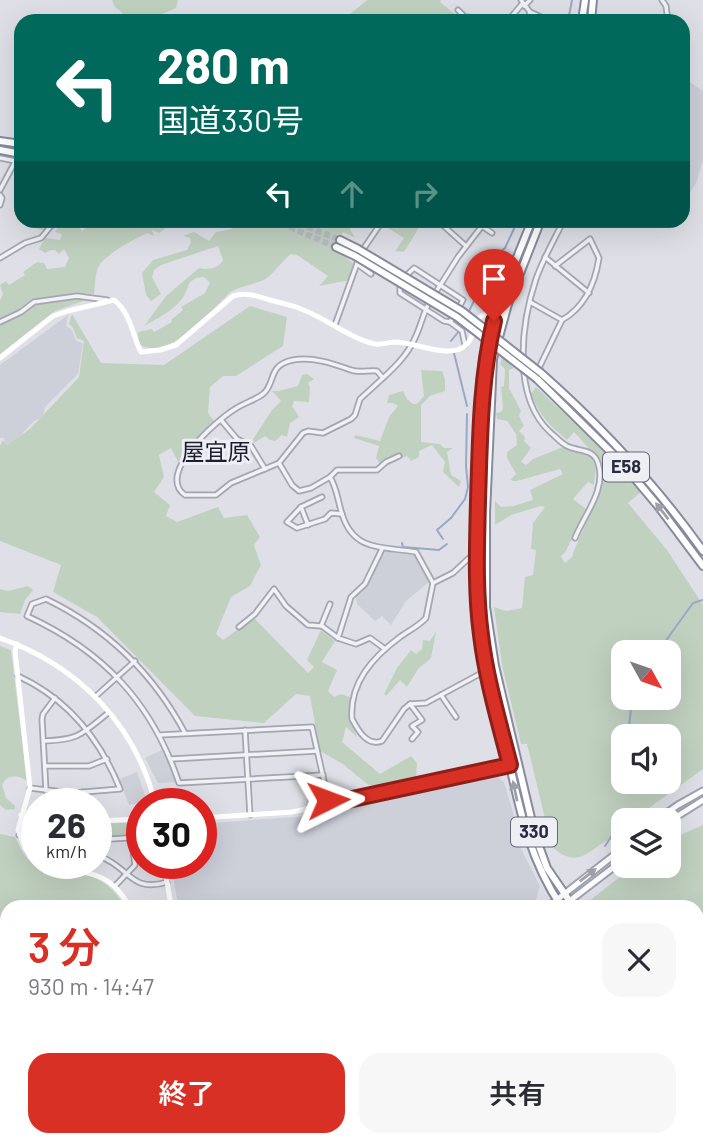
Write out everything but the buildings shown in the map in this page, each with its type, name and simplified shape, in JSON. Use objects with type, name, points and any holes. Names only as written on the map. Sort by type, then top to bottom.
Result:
[{"type":"highway","name":"330","points":[[529,228],[500,314],[496,343],[491,381],[478,608],[487,670],[532,853],[562,900]]},
{"type":"highway","name":"330","points":[[500,314],[538,228]]},
{"type":"highway","name":"E58","points":[[338,243],[457,317],[539,376],[628,457],[703,551]]},
{"type":"highway","name":"E58","points":[[539,376],[621,461],[703,566]]},
{"type":"highway","name":"330","points":[[481,556],[498,679],[535,835],[547,868],[564,900]]},
{"type":"street","points":[[530,0],[523,3],[534,14]]},
{"type":"street","points":[[457,10],[462,14]]},
{"type":"street","points":[[0,190],[14,167]]},
{"type":"street","points":[[0,195],[0,205]]},
{"type":"street","points":[[0,258],[41,238],[49,228]]},
{"type":"street","points":[[335,325],[357,256],[378,228]]},
{"type":"street","points":[[446,228],[466,246]]},
{"type":"street","points":[[383,378],[377,371],[352,370],[342,365],[294,360],[277,368],[263,394],[234,409],[188,452],[177,475],[181,493],[216,495],[231,483],[279,463],[303,433],[323,433],[351,419],[360,399],[383,378],[404,357],[414,342],[424,310],[480,228]]},
{"type":"street","points":[[485,228],[492,233]]},
{"type":"street","points":[[560,228],[545,257],[530,302],[523,350],[531,407],[547,429],[565,444],[591,452],[599,465],[598,488],[575,538]]},
{"type":"street","points":[[527,390],[562,320],[579,309],[589,293],[599,258],[591,239],[555,265]]},
{"type":"street","points":[[357,256],[371,274]]},
{"type":"street","points":[[545,257],[589,293]]},
{"type":"street","points":[[450,322],[463,300],[414,268],[409,270],[399,286],[400,293],[462,331],[465,345]]},
{"type":"street","points":[[0,322],[34,302],[77,296],[114,300],[119,303],[134,329],[141,352],[160,350],[176,345],[233,296],[245,293],[301,309],[376,345],[396,342],[445,351],[465,345],[474,335],[479,316],[488,312],[500,314]]},
{"type":"street","points":[[0,358],[53,316],[114,300]]},
{"type":"street","points":[[530,302],[562,320]]},
{"type":"street","points":[[221,420],[237,439],[251,446],[265,470]]},
{"type":"street","points":[[279,463],[292,485],[299,491],[311,488],[337,470],[377,470],[386,461],[399,456]]},
{"type":"street","points":[[330,477],[351,534],[367,545],[416,552],[433,583],[426,618],[385,649],[356,687],[352,719],[363,736],[373,743],[382,741],[410,704],[426,704],[487,670]]},
{"type":"street","points":[[322,497],[302,508],[287,522],[294,528],[325,519],[331,513],[342,514]]},
{"type":"street","points":[[302,508],[308,525]]},
{"type":"street","points":[[338,638],[351,597],[365,584],[382,549]]},
{"type":"street","points":[[433,583],[453,573],[469,558],[481,556]]},
{"type":"street","points":[[239,627],[255,614],[274,589],[286,606],[309,625],[321,626],[338,638],[356,643],[370,638],[385,649]]},
{"type":"street","points":[[185,733],[162,694],[135,661],[108,636],[46,599],[32,604],[27,616],[74,641],[117,677],[137,700],[159,735],[179,783],[323,775]]},
{"type":"street","points":[[321,626],[330,604]]},
{"type":"street","points":[[0,638],[54,663],[96,696],[127,736],[151,788]]},
{"type":"street","points":[[17,644],[30,788]]},
{"type":"street","points":[[96,696],[135,661]]},
{"type":"street","points":[[18,676],[55,698],[88,730],[107,759],[120,789],[112,790]]},
{"type":"street","points":[[441,695],[456,717]]},
{"type":"street","points":[[47,788],[43,714],[55,698]]},
{"type":"street","points":[[410,704],[424,721],[412,726],[418,732],[412,739]]},
{"type":"street","points":[[44,741],[71,740],[110,712]]},
{"type":"street","points":[[159,735],[312,727],[329,804]]},
{"type":"street","points":[[245,730],[250,815]]},
{"type":"street","points":[[170,758],[317,751]]},
{"type":"street","points":[[46,766],[89,766],[107,759]]},
{"type":"street","points":[[217,817],[292,812],[510,765]]},
{"type":"street","points":[[674,808],[703,791]]},
{"type":"street","points":[[681,814],[703,800]]},
{"type":"street","points":[[21,815],[21,841]]},
{"type":"street","points":[[563,894],[611,857]]},
{"type":"street","points":[[112,862],[126,872]]},
{"type":"street","points":[[570,900],[611,869]]},
{"type":"street","points":[[115,886],[126,874]]},
{"type":"street","points":[[103,879],[115,886],[125,900]]},
{"type":"street","points":[[134,879],[142,885],[167,882]]},
{"type":"street","points":[[167,879],[170,900]]},
{"type":"shaded area","points":[[690,82],[703,91],[703,160],[690,193]]},
{"type":"shaded area","points":[[68,315],[66,326],[72,330],[76,341],[83,343],[78,374],[45,407],[43,417],[6,445],[4,438],[0,438],[0,365]]},
{"type":"shaded area","points":[[383,551],[414,555],[429,582],[406,601],[391,625],[382,616],[375,621],[357,604],[355,596],[368,583]]},
{"type":"shaded area","points":[[164,749],[176,782],[158,783],[145,758]]},
{"type":"shaded area","points":[[137,772],[143,788],[126,788],[126,797],[119,779]]},
{"type":"shaded area","points":[[493,774],[504,782],[515,819],[519,845],[540,886],[536,900],[177,900],[174,879],[217,879],[217,823],[306,816]]},
{"type":"green space","points":[[112,0],[178,0],[176,8],[162,14],[124,14],[114,6]]},
{"type":"green space","points":[[367,0],[441,0],[440,2],[455,14],[350,14]]},
{"type":"green space","points":[[57,228],[80,228],[82,231],[86,228],[166,228],[159,233],[152,230],[154,236],[147,233],[103,261],[96,275],[94,294],[75,293],[32,299],[0,319],[0,301],[3,294],[0,285],[6,281],[9,285],[25,275],[23,272],[37,262],[44,263],[47,269],[65,267],[69,258],[64,249],[59,254],[55,250],[45,253],[39,249],[45,238],[60,240],[62,234],[55,232]]},
{"type":"green space","points":[[351,228],[355,238],[343,232],[335,249],[354,264],[350,280],[319,286],[328,276],[297,255],[291,254],[268,277],[230,292],[181,338],[159,348],[139,344],[138,332],[152,329],[154,332],[172,322],[183,310],[181,307],[205,293],[210,283],[204,277],[196,278],[189,283],[178,304],[144,326],[166,296],[199,268],[212,268],[223,260],[218,246],[161,265],[154,270],[152,277],[161,294],[151,301],[146,295],[142,273],[153,260],[187,250],[190,238],[183,236],[194,232],[209,241],[216,232],[231,229]]},
{"type":"green space","points":[[388,228],[419,228],[404,252],[395,251],[404,238]]},
{"type":"green space","points":[[86,300],[55,311],[0,354],[0,324],[34,304]]},
{"type":"green space","points":[[250,306],[287,317],[283,346],[236,376],[223,376],[210,387],[208,413],[214,421],[178,462],[171,448],[159,455],[164,477],[154,492],[170,505],[166,516],[177,522],[218,507],[224,518],[247,515],[260,537],[254,545],[261,565],[250,586],[231,597],[216,634],[223,640],[254,618],[308,673],[314,667],[307,660],[321,630],[335,641],[322,662],[337,670],[328,691],[334,697],[341,694],[352,698],[349,713],[357,737],[346,727],[342,742],[380,774],[411,756],[417,763],[416,778],[375,787],[320,751],[310,696],[296,694],[264,723],[195,716],[97,617],[53,592],[61,565],[0,541],[0,446],[3,440],[7,445],[30,429],[79,377],[84,341],[77,338],[69,324],[72,314],[101,363],[164,365]]},
{"type":"green space","points":[[502,358],[514,368],[509,370],[509,388],[521,411],[519,416],[524,426],[519,431],[531,448],[521,462],[526,465],[533,459],[563,447],[582,451],[591,457],[596,465],[594,485],[588,482],[573,499],[586,509],[561,556],[565,563],[572,557],[596,500],[603,464],[574,432],[567,440],[546,420],[531,394],[536,387],[614,460],[641,492],[628,503],[667,550],[703,605],[703,769],[681,785],[681,724],[611,724],[611,794],[668,794],[649,808],[611,808],[611,839],[575,858],[565,856],[552,847],[527,744],[521,744],[502,665],[494,607],[506,611],[522,608],[525,577],[533,575],[536,550],[531,549],[533,523],[545,507],[511,515],[495,525],[495,501],[501,507],[533,500],[530,490],[563,474],[560,469],[512,481],[516,474],[507,458],[507,452],[517,445],[516,434],[507,421],[497,419],[496,413],[503,408],[501,387],[504,386],[505,369],[500,364]]},
{"type":"green space","points":[[421,370],[442,371],[445,391],[430,396],[421,405],[421,442],[453,448],[447,452],[451,475],[461,481],[459,487],[443,472],[445,462],[432,445],[419,451],[419,457],[411,461],[407,456],[401,458],[399,453],[380,464],[376,458],[379,446],[354,438],[355,435],[380,441],[389,417],[398,406],[387,403],[389,395],[403,391],[407,399],[417,404],[424,396]]},
{"type":"green space","points":[[307,374],[314,379],[308,383],[309,402],[294,401],[292,406],[299,417],[290,423],[287,437],[282,435],[275,441],[265,436],[254,443],[253,439],[281,401],[272,391],[298,386],[302,375]]},
{"type":"green space","points":[[28,586],[33,590],[25,600],[20,614],[0,612],[0,589],[8,591]]},
{"type":"green space","points":[[436,632],[431,658],[418,669],[407,687],[400,680],[386,696],[384,694],[397,668],[411,650],[416,654],[422,649],[423,640],[430,641]]},
{"type":"green space","points":[[0,646],[11,650],[27,781],[13,776],[4,781],[2,785],[6,798],[15,806],[15,809],[6,810],[0,805]]},
{"type":"green space","points":[[112,823],[126,823],[126,836],[112,836]]},
{"type":"green space","points":[[703,825],[703,900],[590,900],[619,878],[681,878],[681,835]]},
{"type":"green space","points":[[0,834],[15,837],[21,849],[21,879],[96,879],[113,890],[120,900],[0,900]]},
{"type":"waterway","points":[[569,14],[572,0]]},
{"type":"waterway","points":[[468,313],[479,291],[482,266],[505,248],[514,228]]},
{"type":"waterway","points":[[451,341],[459,331]]},
{"type":"waterway","points":[[454,353],[467,406]]},
{"type":"waterway","points":[[443,539],[437,530],[451,518],[465,499],[468,487],[467,414]]},
{"type":"waterway","points":[[402,543],[403,547],[439,550],[447,544]]},
{"type":"waterway","points":[[666,640],[693,603],[703,600]]},
{"type":"waterway","points":[[629,724],[631,710]]},
{"type":"waterway","points":[[605,846],[611,837]]},
{"type":"tunnel","points":[[292,228],[336,247]]},
{"type":"tunnel","points":[[311,228],[340,240]]},
{"type":"district","name":"屋宜原","points":[[216,452]]},
{"type":"route","points":[[328,800],[329,804],[510,765],[487,670],[481,637],[477,585],[481,410],[485,366],[494,321]]}]
